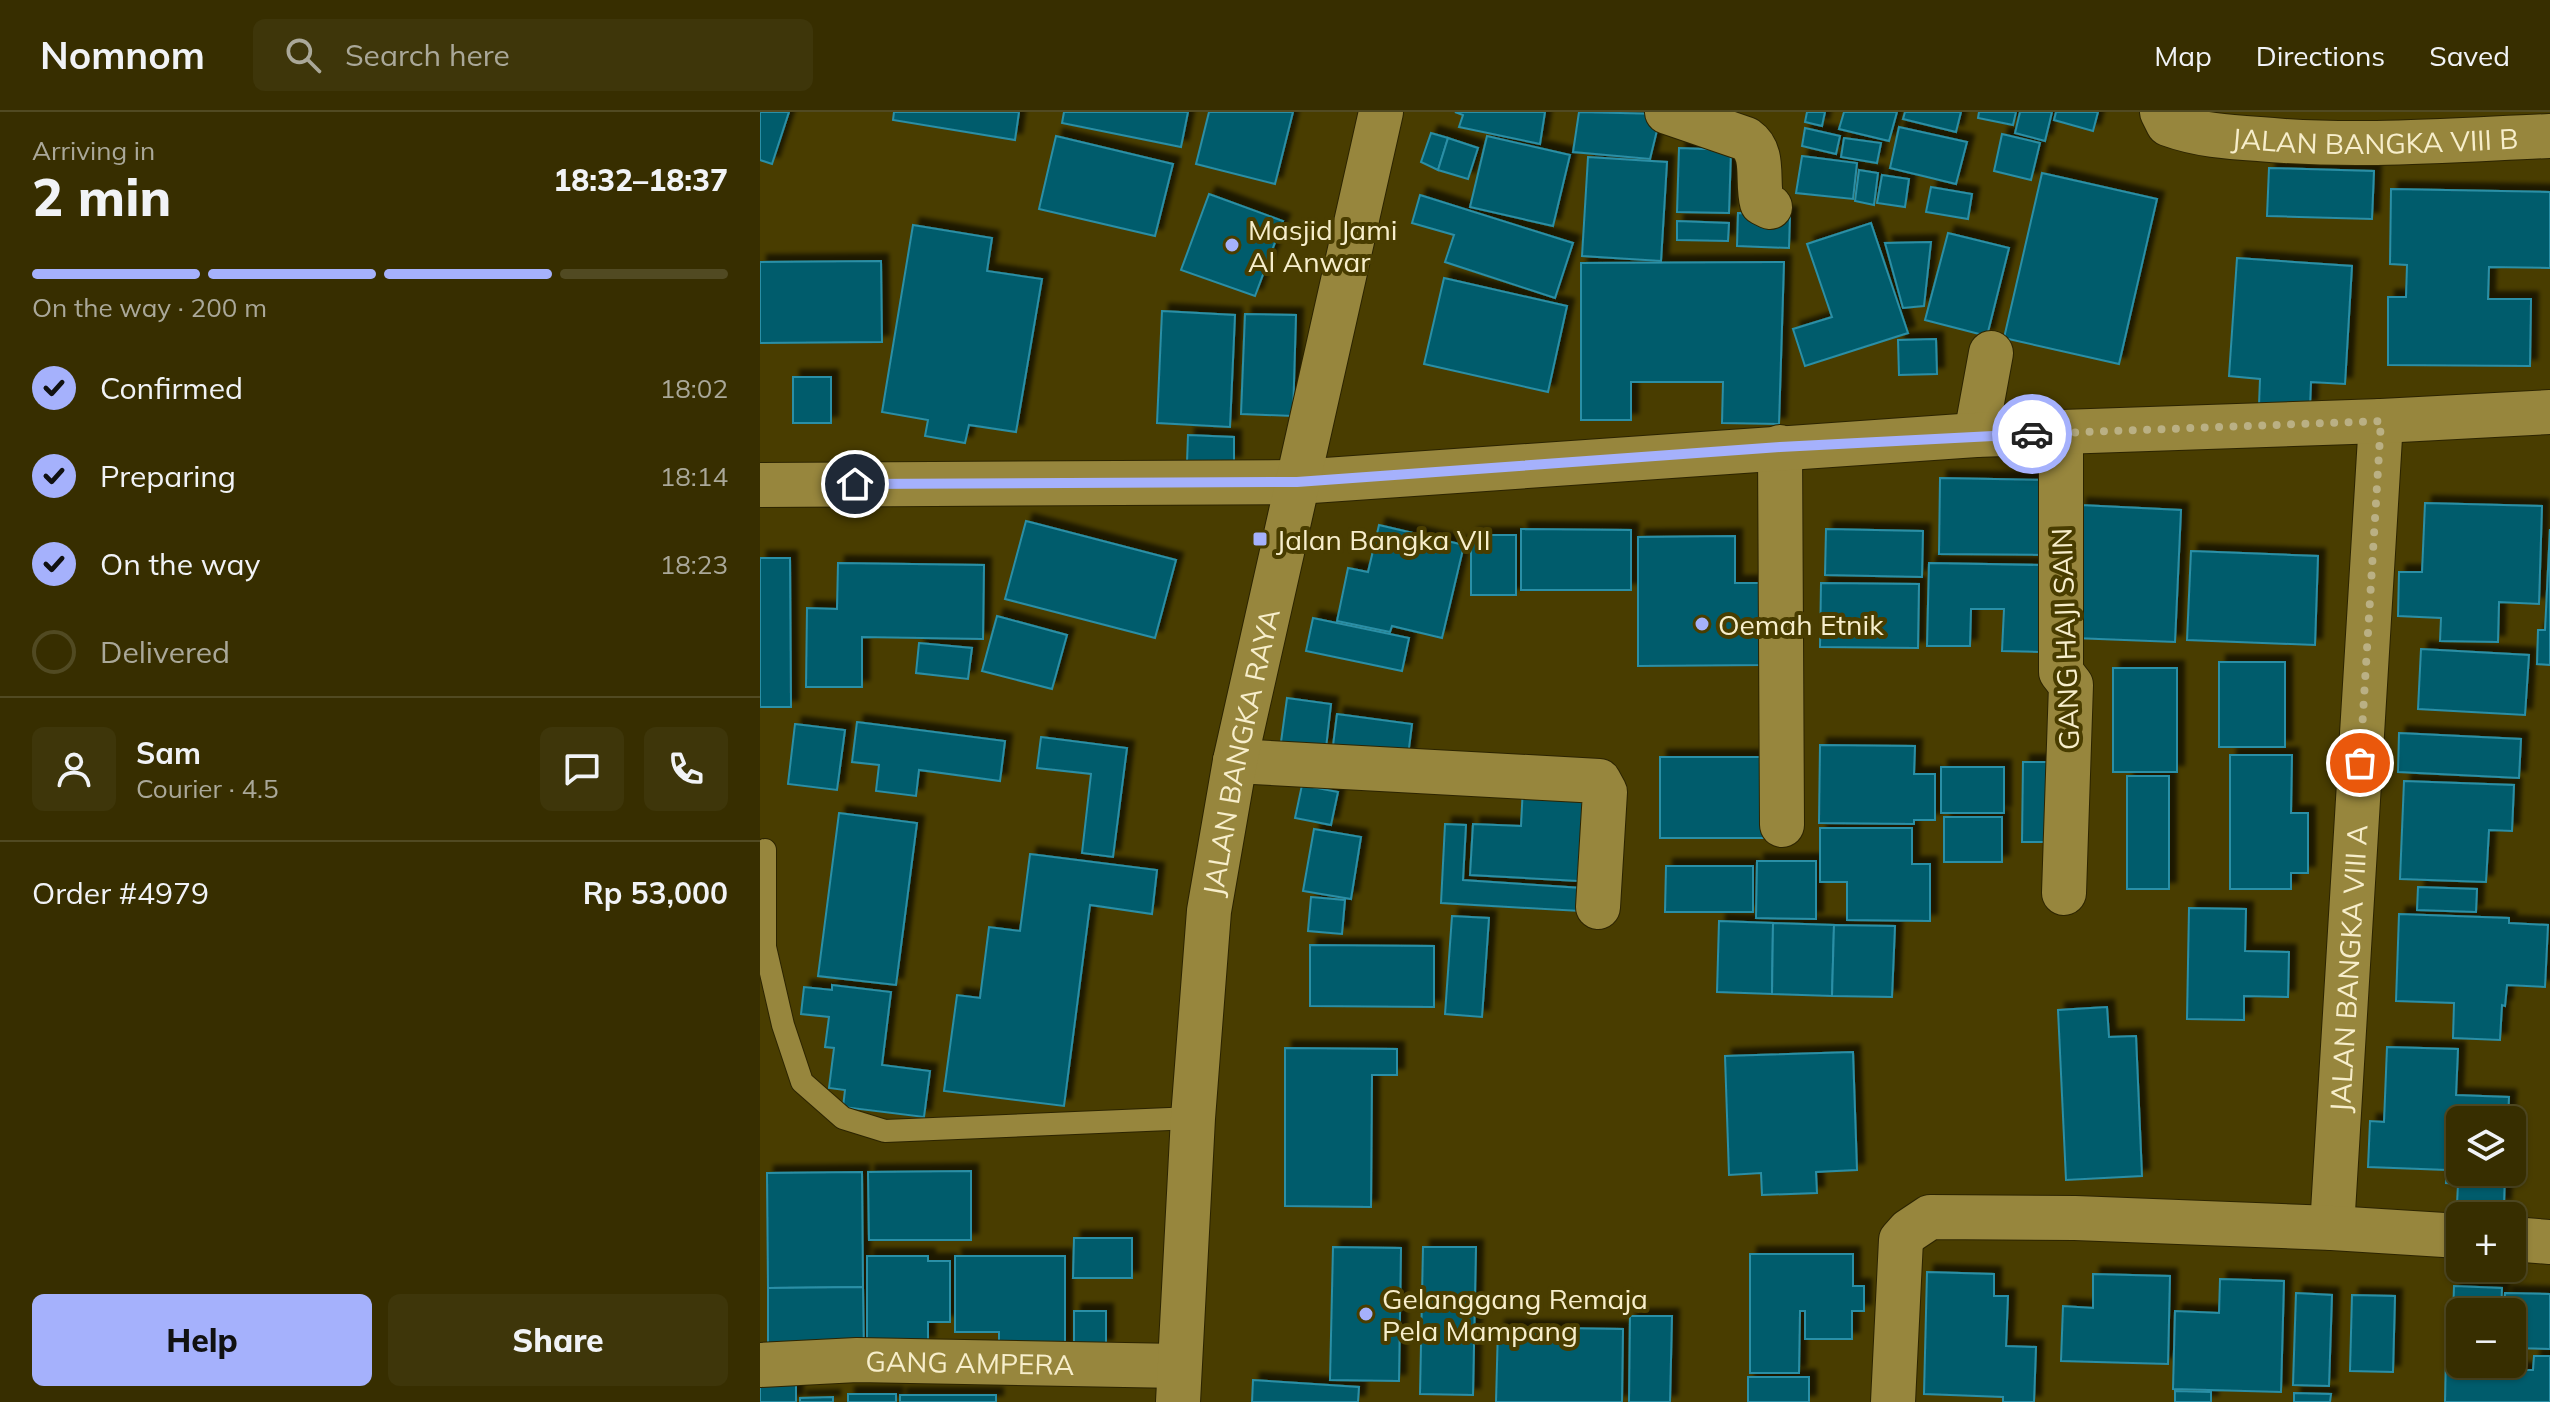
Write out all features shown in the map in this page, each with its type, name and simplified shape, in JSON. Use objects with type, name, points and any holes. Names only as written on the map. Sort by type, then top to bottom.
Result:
[{"type":"street","name":"JALAN BANGKA RAYA","points":[[1178,1384],[1193,1118],[1209,911],[1235,761],[1381,112]]},
{"type":"street","points":[[1667,112],[1754,144],[1758,152],[1759,194],[1762,203],[1770,207]]},
{"type":"street","name":"JALAN BANGKA VIII B","points":[[2162,112],[2168,124],[2185,131],[2290,142],[2390,143],[2550,136]]},
{"type":"street","points":[[1976,435],[1991,353]]},
{"type":"street","points":[[760,485],[1297,482],[1976,435],[2550,412]]},
{"type":"street","name":"JALAN BANGKA VIII A","points":[[2332,1228],[2381,421]]},
{"type":"street","name":"GANG HAJI SAIN","points":[[2061,433],[2061,672],[2071,685],[2064,893]]},
{"type":"street","points":[[1780,447],[1782,825]]},
{"type":"street","points":[[1235,761],[1599,781],[1605,792],[1598,907]]},
{"type":"street","points":[[1893,1402],[1901,1240],[1930,1217],[2075,1218],[2446,1235]]},
{"type":"street","points":[[2526,1240],[2550,1242]]},
{"type":"street","name":"GANG AMPERA","points":[[760,1365],[857,1360],[1178,1384]]},
{"type":"lane","points":[[765,850],[765,947],[783,1025],[802,1082],[843,1118],[885,1131],[1193,1118]]},
{"type":"building","points":[[760,112],[789,112],[772,164],[760,160]]},
{"type":"building","points":[[894,112],[1019,112],[1015,140],[893,120]]},
{"type":"building","points":[[1064,112],[1188,112],[1181,147],[1062,123]]},
{"type":"building","points":[[1209,112],[1293,112],[1275,184],[1196,164]]},
{"type":"building","points":[[1455,112],[1545,112],[1540,144],[1459,127],[1463,115]]},
{"type":"building","points":[[1579,112],[1661,114],[1650,159],[1573,152]]},
{"type":"building","points":[[1807,112],[1825,112],[1822,126],[1805,122]]},
{"type":"building","points":[[1844,112],[1897,112],[1889,141],[1839,129]]},
{"type":"building","points":[[1905,112],[1961,112],[1956,132],[1903,119]]},
{"type":"building","points":[[1979,112],[2016,112],[2013,125],[1978,118]]},
{"type":"building","points":[[2020,112],[2052,112],[2045,141],[2015,133]]},
{"type":"building","points":[[2056,112],[2098,112],[2093,131],[2054,120]]},
{"type":"building","points":[[1899,127],[1967,142],[1956,184],[1890,168]]},
{"type":"building","points":[[1805,128],[1840,136],[1836,154],[1802,146]]},
{"type":"building","points":[[1431,133],[1448,138],[1438,170],[1421,162]]},
{"type":"building","points":[[2002,134],[2040,143],[2031,180],[1994,171]]},
{"type":"building","points":[[1056,136],[1173,164],[1155,236],[1039,209]]},
{"type":"building","points":[[1487,136],[1570,155],[1553,226],[1470,207]]},
{"type":"building","points":[[1448,138],[1478,148],[1468,179],[1438,170]]},
{"type":"building","points":[[1844,138],[1881,143],[1877,163],[1841,157]]},
{"type":"building","points":[[1679,148],[1731,150],[1729,213],[1677,212]]},
{"type":"building","points":[[1802,156],[1857,163],[1853,199],[1796,193]]},
{"type":"building","points":[[1588,157],[1667,162],[1661,261],[1582,256]]},
{"type":"building","points":[[2269,168],[2374,171],[2372,219],[2267,216]]},
{"type":"building","points":[[1859,170],[1878,173],[1874,205],[1855,201]]},
{"type":"building","points":[[2042,173],[2157,199],[2119,364],[2004,338]]},
{"type":"building","points":[[1882,175],[1909,179],[1905,207],[1877,203]]},
{"type":"building","points":[[1931,187],[1972,194],[1968,219],[1926,212]]},
{"type":"building","points":[[2391,189],[2550,192],[2550,268],[2489,267],[2488,299],[2531,299],[2530,366],[2388,365],[2388,297],[2406,297],[2407,265],[2390,264]]},
{"type":"building","name":"Masjid Jami Al Anwar","points":[[1209,194],[1283,221],[1255,296],[1181,270]]},
{"type":"building","points":[[1420,195],[1573,243],[1555,298],[1445,262],[1454,235],[1412,223]]},
{"type":"building","points":[[1738,213],[1790,214],[1789,248],[1737,246]]},
{"type":"building","points":[[1677,221],[1729,223],[1728,241],[1677,240]]},
{"type":"building","points":[[1871,223],[1908,333],[1805,366],[1793,329],[1832,317],[1807,244]]},
{"type":"building","points":[[913,225],[992,238],[987,271],[1042,279],[1016,432],[969,425],[965,443],[925,436],[928,420],[882,412]]},
{"type":"building","points":[[1948,233],[2009,248],[1987,336],[1925,320]]},
{"type":"building","points":[[1931,242],[1924,306],[1903,308],[1885,243]]},
{"type":"building","points":[[2237,258],[2352,266],[2345,384],[2311,382],[2310,407],[2259,405],[2260,379],[2229,376]]},
{"type":"building","points":[[881,261],[882,342],[760,343],[760,262]]},
{"type":"building","points":[[1784,262],[1779,424],[1722,423],[1723,382],[1631,382],[1631,420],[1581,420],[1581,263]]},
{"type":"building","points":[[1444,278],[1567,306],[1548,392],[1424,364]]},
{"type":"building","points":[[1162,311],[1235,315],[1230,427],[1157,423]]},
{"type":"building","points":[[1245,314],[1296,315],[1293,416],[1241,414]]},
{"type":"building","points":[[1936,339],[1937,374],[1899,375],[1898,340]]},
{"type":"building","points":[[793,377],[831,377],[831,423],[793,423]]},
{"type":"building","points":[[1188,435],[1234,437],[1234,463],[1187,462]]},
{"type":"building","points":[[1940,478],[2050,480],[2049,555],[1939,554]]},
{"type":"building","points":[[2425,503],[2542,506],[2539,604],[2499,602],[2498,642],[2440,641],[2441,618],[2398,616],[2399,572],[2422,572]]},
{"type":"building","points":[[2080,505],[2181,510],[2175,642],[2074,638]]},
{"type":"building","points":[[1026,521],[1176,560],[1155,638],[1005,599]]},
{"type":"building","points":[[1379,525],[1464,545],[1442,638],[1392,626],[1390,632],[1337,621],[1348,568],[1368,572]]},
{"type":"building","points":[[1521,529],[1631,530],[1631,590],[1521,590]]},
{"type":"building","points":[[1826,529],[1923,531],[1922,577],[1825,575]]},
{"type":"building","points":[[2550,529],[2550,665],[2537,664],[2538,630],[2545,630]]},
{"type":"building","points":[[1471,535],[1516,535],[1516,595],[1471,595]]},
{"type":"building","name":"Oemah Etnik","points":[[1735,536],[1735,583],[1765,583],[1765,665],[1638,666],[1638,537]]},
{"type":"building","points":[[2191,551],[2318,556],[2315,645],[2187,640]]},
{"type":"building","points":[[760,558],[790,558],[791,707],[760,707]]},
{"type":"building","points":[[838,563],[984,565],[983,639],[862,637],[862,687],[806,687],[807,608],[837,609]]},
{"type":"building","points":[[1929,563],[2041,565],[2040,652],[2002,651],[2004,609],[1971,609],[1970,646],[1927,646]]},
{"type":"building","points":[[1821,583],[1919,584],[1918,648],[1820,647]]},
{"type":"building","points":[[997,616],[1067,635],[1052,689],[982,671]]},
{"type":"building","points":[[1313,618],[1409,638],[1402,671],[1306,651]]},
{"type":"building","points":[[919,643],[972,648],[968,679],[916,673]]},
{"type":"building","points":[[2421,649],[2529,655],[2525,715],[2418,709]]},
{"type":"building","points":[[2219,662],[2285,662],[2285,747],[2219,747]]},
{"type":"building","points":[[2113,668],[2177,668],[2177,772],[2113,772]]},
{"type":"building","points":[[1287,698],[1331,704],[1326,748],[1281,742]]},
{"type":"building","points":[[1337,714],[1412,724],[1408,756],[1333,746]]},
{"type":"building","points":[[857,722],[1005,741],[1000,781],[919,770],[916,796],[876,791],[879,765],[852,762]]},
{"type":"building","points":[[795,724],[845,730],[837,790],[788,784]]},
{"type":"building","points":[[2399,733],[2521,739],[2519,778],[2398,772]]},
{"type":"building","points":[[1041,737],[1127,748],[1113,857],[1082,853],[1091,774],[1037,768]]},
{"type":"building","points":[[1820,745],[1915,746],[1914,774],[1935,774],[1935,820],[1914,820],[1914,824],[1819,823]]},
{"type":"building","points":[[2230,755],[2292,755],[2291,813],[2308,813],[2308,873],[2291,873],[2291,889],[2230,889]]},
{"type":"building","points":[[1660,757],[1768,757],[1768,838],[1660,838]]},
{"type":"building","points":[[2023,762],[2060,762],[2059,842],[2022,842]]},
{"type":"building","points":[[1941,767],[2004,767],[2004,813],[1941,813]]},
{"type":"building","points":[[2127,776],[2169,776],[2169,889],[2127,889]]},
{"type":"building","points":[[2404,781],[2514,785],[2512,831],[2489,830],[2486,882],[2400,879]]},
{"type":"building","points":[[1302,785],[1338,792],[1331,825],[1295,818]]},
{"type":"building","points":[[1523,786],[1584,790],[1578,881],[1470,875],[1473,824],[1521,826]]},
{"type":"building","points":[[839,813],[917,823],[896,985],[818,976]]},
{"type":"building","points":[[1944,817],[2002,817],[2002,862],[1944,862]]},
{"type":"building","points":[[1445,824],[1466,825],[1463,880],[1582,888],[1580,911],[1441,903]]},
{"type":"building","points":[[1820,828],[1912,828],[1912,864],[1930,864],[1930,921],[1847,920],[1847,882],[1820,882]]},
{"type":"building","points":[[1314,829],[1361,837],[1351,899],[1303,891]]},
{"type":"building","points":[[1030,854],[1157,870],[1152,914],[1090,905],[1064,1106],[944,1091],[957,995],[980,998],[989,927],[1020,931]]},
{"type":"building","points":[[1757,861],[1816,861],[1816,919],[1756,918]]},
{"type":"building","points":[[1666,866],[1753,866],[1753,912],[1665,912]]},
{"type":"building","points":[[2418,887],[2477,889],[2476,912],[2417,910]]},
{"type":"building","points":[[1311,897],[1345,900],[1342,934],[1308,931]]},
{"type":"building","points":[[2189,908],[2246,909],[2245,951],[2289,952],[2288,997],[2244,996],[2244,1020],[2187,1019]]},
{"type":"building","points":[[2399,914],[2509,918],[2509,923],[2548,925],[2545,987],[2507,985],[2505,1006],[2502,1005],[2500,1040],[2453,1038],[2454,1003],[2396,1001]]},
{"type":"building","points":[[1452,916],[1489,918],[1482,1017],[1445,1014]]},
{"type":"building","points":[[1719,921],[1773,923],[1772,994],[1717,992]]},
{"type":"building","points":[[1773,923],[1834,925],[1832,996],[1772,994]]},
{"type":"building","points":[[1834,925],[1895,926],[1892,997],[1832,996]]},
{"type":"building","points":[[1310,945],[1434,946],[1434,1007],[1310,1006]]},
{"type":"building","points":[[832,985],[891,992],[882,1065],[930,1071],[924,1117],[843,1107],[845,1090],[829,1088],[834,1048],[825,1047],[829,1017],[801,1014],[804,987],[832,990]]},
{"type":"building","points":[[2107,1007],[2109,1037],[2136,1036],[2142,1176],[2066,1180],[2058,1010]]},
{"type":"building","points":[[2387,1047],[2458,1049],[2456,1095],[2509,1097],[2509,1106],[2446,1106],[2446,1170],[2368,1167],[2370,1121],[2384,1122]]},
{"type":"building","points":[[1285,1048],[1397,1049],[1397,1075],[1372,1075],[1371,1207],[1285,1206]]},
{"type":"building","points":[[1853,1052],[1857,1170],[1816,1172],[1817,1193],[1762,1195],[1761,1173],[1729,1175],[1725,1056]]},
{"type":"building","points":[[971,1171],[971,1240],[869,1240],[868,1172]]},
{"type":"building","points":[[862,1172],[863,1287],[768,1288],[767,1173]]},
{"type":"building","points":[[2458,1186],[2505,1186],[2504,1202],[2457,1202]]},
{"type":"building","points":[[1074,1238],[1132,1238],[1132,1278],[1073,1278]]},
{"type":"building","name":"Gelanggang Remaja Pela Mampang","points":[[1333,1247],[1401,1248],[1399,1381],[1330,1380]]},
{"type":"building","points":[[1423,1247],[1476,1247],[1473,1395],[1420,1394]]},
{"type":"building","points":[[1750,1254],[1853,1254],[1853,1286],[1864,1286],[1864,1311],[1852,1311],[1852,1339],[1805,1339],[1805,1311],[1800,1311],[1799,1373],[1750,1373]]},
{"type":"building","points":[[867,1256],[928,1256],[928,1261],[950,1261],[950,1322],[928,1322],[928,1343],[867,1343]]},
{"type":"building","points":[[955,1256],[1065,1256],[1065,1349],[999,1349],[999,1332],[955,1332]]},
{"type":"building","points":[[1927,1272],[1994,1274],[1994,1296],[2008,1296],[2006,1346],[2036,1347],[2034,1402],[2003,1402],[2003,1397],[1924,1394]]},
{"type":"building","points":[[2093,1274],[2170,1276],[2168,1364],[2061,1361],[2063,1306],[2093,1308]]},
{"type":"building","points":[[2220,1279],[2284,1281],[2281,1392],[2173,1389],[2175,1311],[2219,1313]]},
{"type":"building","points":[[2454,1286],[2502,1288],[2502,1298],[2454,1298]]},
{"type":"building","points":[[863,1287],[864,1359],[768,1360],[768,1288]]},
{"type":"building","points":[[2296,1293],[2332,1295],[2329,1386],[2293,1385]]},
{"type":"building","points":[[2505,1293],[2550,1294],[2550,1349],[2526,1348],[2526,1298],[2505,1298]]},
{"type":"building","points":[[2352,1295],[2395,1296],[2393,1372],[2350,1371]]},
{"type":"building","points":[[1074,1311],[1106,1311],[1106,1346],[1074,1346]]},
{"type":"building","points":[[1630,1316],[1672,1316],[1670,1402],[1629,1402]]},
{"type":"building","points":[[1498,1327],[1623,1329],[1622,1402],[1496,1402]]},
{"type":"building","points":[[2446,1351],[2446,1378],[2526,1378],[2526,1370],[2533,1370],[2534,1356],[2550,1356],[2550,1402],[2445,1402]]},
{"type":"building","points":[[1748,1377],[1809,1377],[1809,1402],[1748,1402]]},
{"type":"building","points":[[760,1380],[796,1380],[796,1402],[760,1402]]},
{"type":"building","points":[[1253,1380],[1359,1387],[1358,1402],[1252,1402]]},
{"type":"building","points":[[2175,1391],[2211,1392],[2211,1402],[2175,1402]]},
{"type":"building","points":[[2294,1393],[2331,1394],[2330,1402],[2294,1402]]},
{"type":"building","points":[[848,1394],[896,1394],[896,1402],[848,1402]]},
{"type":"building","points":[[900,1395],[996,1395],[996,1402],[900,1402]]},
{"type":"building","points":[[833,1397],[833,1402],[800,1402],[800,1398]]},
{"type":"way so far","points":[[2032,434],[2381,421],[2360,763]]},
{"type":"place","name":"Masjid Jami Al Anwar","points":[[1232,245]]},
{"type":"place","name":"Jalan Bangka VII","points":[[1260,539]]},
{"type":"place","name":"Oemah Etnik","points":[[1702,624]]},
{"type":"place","name":"Gelanggang Remaja Pela Mampang","points":[[1366,1314]]},
{"type":"route","points":[[855,484],[1297,482],[1780,447],[2032,434]]}]
